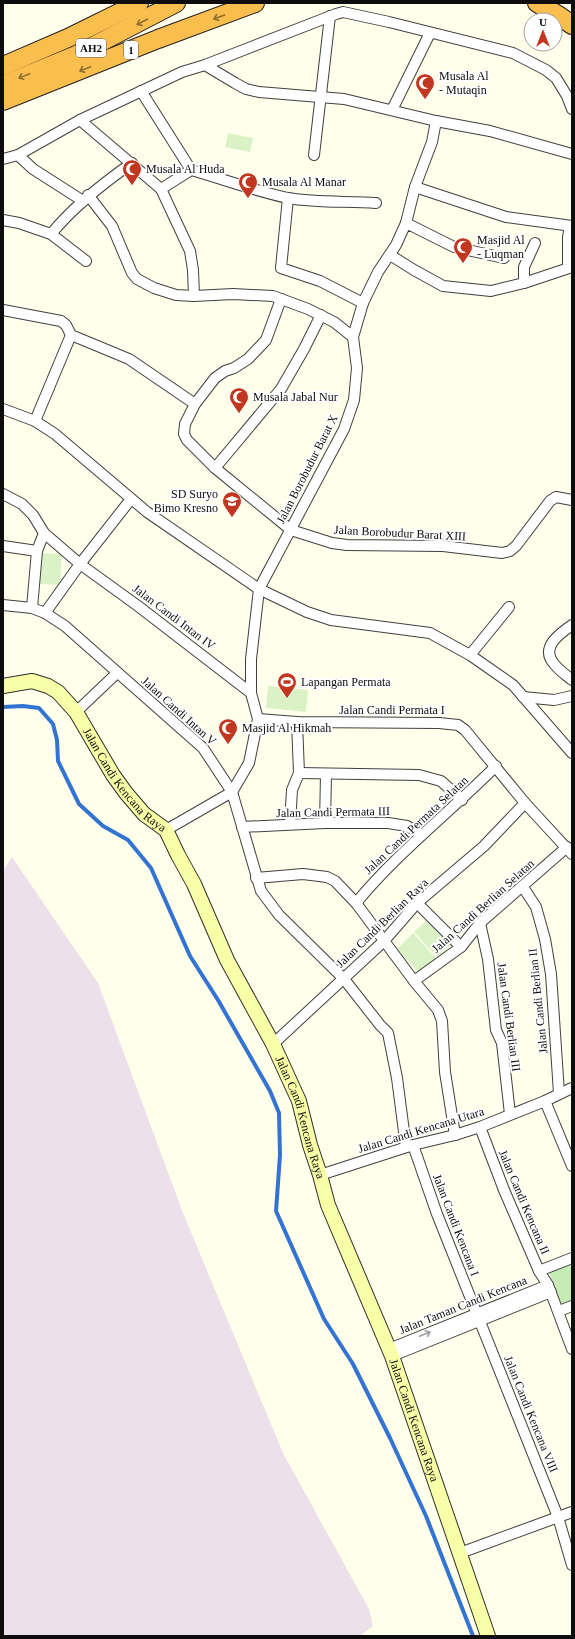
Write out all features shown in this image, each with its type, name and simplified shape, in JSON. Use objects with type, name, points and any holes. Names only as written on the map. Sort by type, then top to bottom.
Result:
[{"type":"highway","points":[[3,66],[68,38],[139,3]]},
{"type":"highway","name":"AH2","points":[[4,95],[76,55],[176,3]]},
{"type":"highway","name":"1","points":[[4,95],[255,3]]},
{"type":"highway","points":[[537,3],[572,25]]},
{"type":"street","points":[[3,159],[18,155],[80,120],[182,72],[205,65],[343,12],[357,14],[513,54],[546,70],[561,85],[572,109]]},
{"type":"street","points":[[314,155],[330,16]]},
{"type":"street","points":[[392,110],[430,33]]},
{"type":"street","points":[[205,65],[246,89],[259,92],[344,99],[436,121],[490,131],[572,154]]},
{"type":"street","points":[[141,91],[191,170],[249,188],[288,198],[335,203],[376,203]]},
{"type":"street","points":[[80,120],[161,189],[190,251],[193,270],[194,296]]},
{"type":"street","name":"Jalan Borobudur Barat X","points":[[259,589],[344,429],[354,400],[357,368],[353,337],[362,303],[378,272],[396,245],[406,223],[432,142],[436,121]]},
{"type":"street","points":[[18,155],[33,169],[86,198],[112,226],[136,279],[154,288],[176,295],[194,296],[233,294],[273,296],[321,315],[334,322],[353,337]]},
{"type":"street","points":[[51,234],[62,220],[86,198],[132,163]]},
{"type":"street","points":[[161,189],[191,170]]},
{"type":"street","points":[[390,255],[443,286],[491,291],[524,283],[570,267],[567,251],[571,226],[506,217],[416,188]]},
{"type":"street","points":[[288,198],[281,268],[320,281],[362,303]]},
{"type":"street","points":[[3,220],[19,223],[51,234],[86,261]]},
{"type":"street","points":[[406,223],[454,247],[504,258]]},
{"type":"street","points":[[524,283],[524,267],[535,243]]},
{"type":"street","points":[[281,299],[266,340],[248,359],[215,378],[195,404],[185,424],[184,434],[187,440],[215,468],[291,530]]},
{"type":"street","points":[[3,310],[61,321],[66,325],[71,335],[129,359],[195,404]]},
{"type":"street","points":[[215,468],[281,389],[304,349],[321,315]]},
{"type":"street","points":[[35,421],[71,335]]},
{"type":"street","points":[[3,409],[35,421],[55,434],[147,512],[259,589],[307,612],[331,620],[430,633],[470,655],[513,685],[572,753]]},
{"type":"street","name":"Jalan Candi Intan IV","points":[[3,494],[22,504],[32,515],[44,533],[80,564],[138,606],[251,693]]},
{"type":"street","name":"Jalan Borobudur Barat XIII","points":[[291,530],[332,543],[346,545],[437,546],[502,553],[510,551],[516,546],[550,500],[556,497],[572,500]]},
{"type":"street","points":[[45,613],[80,564],[131,499]]},
{"type":"street","points":[[32,608],[37,551],[44,533]]},
{"type":"street","points":[[3,546],[37,551]]},
{"type":"street","points":[[166,830],[232,792],[249,763],[258,719],[251,693],[251,659],[259,589]]},
{"type":"street","name":"Jalan Candi Intan V","points":[[3,605],[32,608],[45,613],[65,626],[203,748],[232,792],[261,891],[271,906],[344,979]]},
{"type":"street","points":[[470,655],[509,607]]},
{"type":"street","points":[[572,625],[560,633],[550,644],[550,653],[554,664],[572,680]]},
{"type":"street","points":[[76,712],[117,673]]},
{"type":"street","name":"Jalan Candi Kencana Raya","points":[[3,686],[32,681],[48,686],[58,692],[76,712],[113,775],[126,793],[144,814],[166,830],[194,884],[227,960],[273,1044],[299,1101],[310,1145],[320,1174],[328,1205],[390,1352],[488,1636]]},
{"type":"street","points":[[523,697],[554,700],[572,696]]},
{"type":"street","name":"Jalan Candi Permata I","points":[[258,719],[297,722],[439,723],[458,725],[466,730],[525,803],[569,851]]},
{"type":"street","points":[[290,824],[292,790],[299,773],[297,722]]},
{"type":"street","name":"Jalan Candi Permata Selatan","points":[[356,903],[376,879],[422,835],[462,800],[496,766]]},
{"type":"street","points":[[299,773],[419,775],[441,781],[462,800]]},
{"type":"street","points":[[325,823],[326,774]]},
{"type":"street","name":"Jalan Candi Berlian Raya","points":[[273,1044],[384,941],[417,903],[484,846],[525,803]]},
{"type":"street","name":"Jalan Candi Permata III","points":[[242,827],[325,823],[400,824],[407,826],[422,835]]},
{"type":"street","name":"Jalan Candi Berlian Selatan","points":[[414,981],[461,947],[480,923],[569,851]]},
{"type":"street","points":[[256,878],[303,874],[327,877],[335,881],[356,903],[414,981],[438,1010],[442,1021],[445,1072],[455,1135]]},
{"type":"street","name":"Jalan Candi Berlian II","points":[[523,887],[536,906],[545,939],[551,974],[559,1093]]},
{"type":"street","points":[[417,903],[461,947]]},
{"type":"street","name":"Jalan Candi Berlian III","points":[[480,923],[488,959],[496,1030],[502,1044],[510,1114]]},
{"type":"street","name":"Jalan Candi Kencana I","points":[[344,979],[388,1033],[409,1146],[477,1317]]},
{"type":"street","name":"Jalan Candi Kencana Utara","points":[[320,1174],[409,1146],[455,1135],[480,1127],[572,1088]]},
{"type":"street","points":[[544,1101],[572,1166]]},
{"type":"street","name":"Jalan Candi Kencana II","points":[[480,1127],[504,1190],[539,1271],[559,1312],[572,1349]]},
{"type":"street","points":[[539,1271],[572,1258]]},
{"type":"street","name":"Jalan Taman Candi Kencana","points":[[390,1352],[549,1289]]},
{"type":"street","points":[[559,1312],[572,1306]]},
{"type":"street","name":"Jalan Candi Kencana VIII","points":[[477,1317],[558,1517],[572,1565]]},
{"type":"street","points":[[460,1553],[572,1512]]},
{"type":"shaded area","points":[[12,857],[98,983],[183,1213],[283,1453],[369,1609],[373,1626],[360,1636],[3,1636],[3,871]]},
{"type":"green space","points":[[228,133],[253,138],[250,152],[225,147]]},
{"type":"green space","points":[[41,553],[62,554],[60,585],[39,584]]},
{"type":"green space","name":"Lapangan Permata","points":[[268,686],[308,690],[306,712],[266,708]]},
{"type":"green space","points":[[430,917],[454,942],[437,957],[414,932]]},
{"type":"green space","points":[[413,933],[436,958],[420,974],[397,949]]},
{"type":"green space","points":[[572,1263],[572,1302],[562,1306],[549,1272]]},
{"type":"waterway","points":[[3,707],[23,706],[39,708],[53,724],[57,740],[58,761],[79,804],[103,826],[128,840],[151,868],[190,956],[218,1000],[270,1091],[279,1113],[280,1155],[276,1211],[324,1319],[353,1364],[390,1438],[426,1516],[473,1636]]},
{"type":"place","name":"Musala Al - Mutaqin","points":[[425,100]]},
{"type":"place","name":"Musala Al Huda","points":[[132,186]]},
{"type":"place","name":"Musala Al Manar","points":[[248,199]]},
{"type":"place","name":"Masjid Al - Luqman","points":[[463,264]]},
{"type":"place","name":"Musala Jabal Nur","points":[[239,414]]},
{"type":"place","name":"SD Suryo Bimo Kresno","points":[[232,518]]},
{"type":"place","name":"Lapangan Permata","points":[[287,699]]},
{"type":"place","name":"Masjid Al Hikmah","points":[[228,745]]}]
